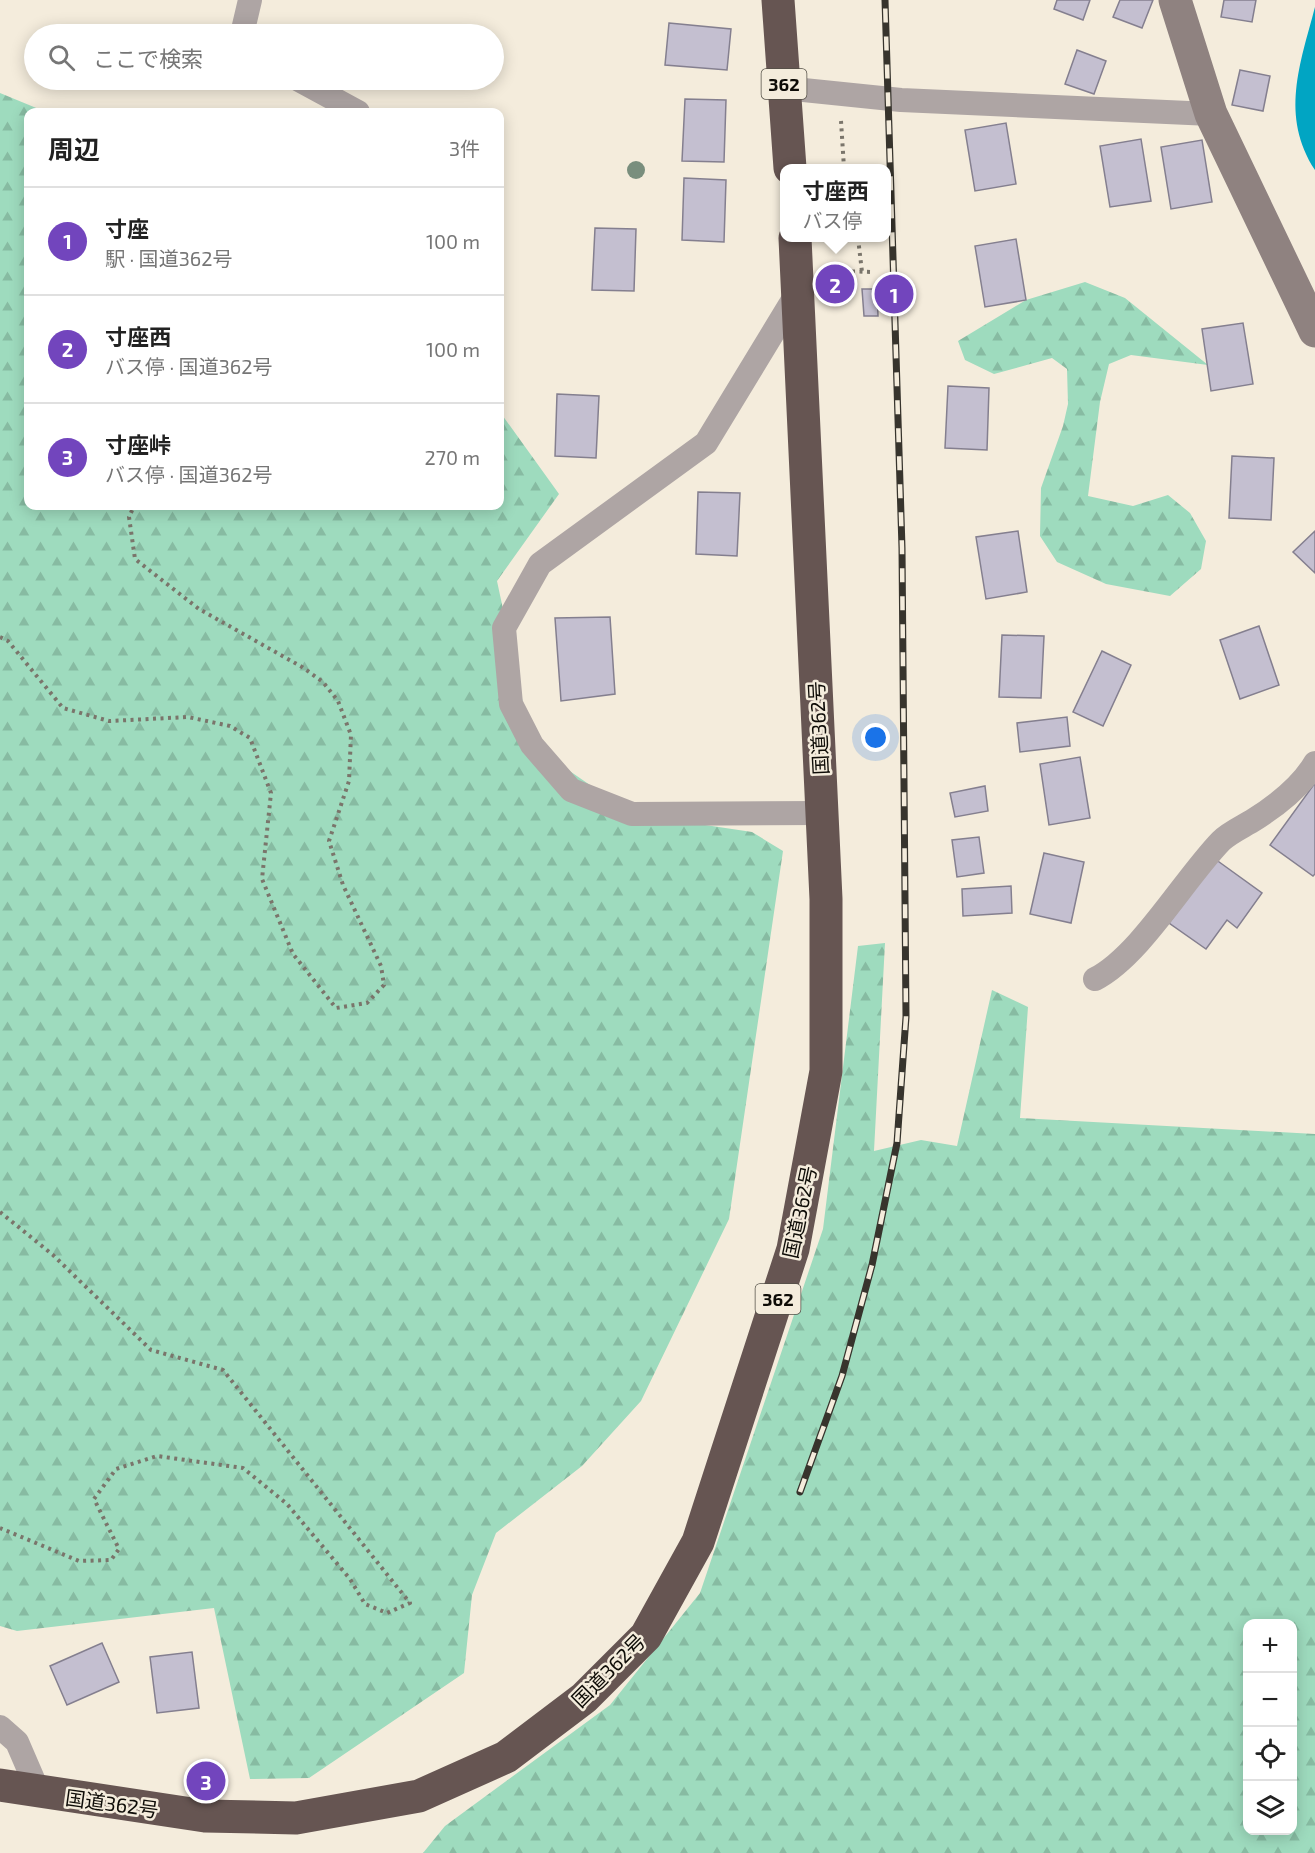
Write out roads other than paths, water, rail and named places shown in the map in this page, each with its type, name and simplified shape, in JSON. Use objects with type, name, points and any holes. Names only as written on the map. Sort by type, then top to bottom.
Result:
[{"type":"highway","name":"362","points":[[778,0],[790,164]]},
{"type":"highway","name":"国道362号","points":[[0,1785],[39,1793],[204,1816],[296,1818],[418,1796],[506,1758],[584,1698],[646,1636],[698,1542],[793,1249],[826,1071],[826,899],[795,242]]},
{"type":"street","points":[[244,24],[250,0]]},
{"type":"street","points":[[1175,0],[1211,114],[1315,331]]},
{"type":"street","points":[[784,88],[901,100],[1211,114]]},
{"type":"street","points":[[317,90],[351,108]]},
{"type":"street","points":[[799,290],[706,443],[540,564],[504,628],[511,704],[532,746],[571,790],[632,814],[822,813]]},
{"type":"street","points":[[1095,979],[1108,973],[1223,840],[1261,815],[1305,779],[1315,763]]},
{"type":"street","points":[[0,1727],[17,1742],[39,1793]]},
{"type":"water","points":[[1315,7],[1315,170],[1304,150],[1298,130],[1296,90]]},
{"type":"railway","points":[[885,0],[890,164]]},
{"type":"railway","points":[[800,1492],[842,1376],[872,1265],[897,1143],[906,1017],[902,548],[891,193]]},
{"type":"place","name":"寸座西","points":[[835,284]]},
{"type":"place","name":"寸座","points":[[894,294]]},
{"type":"place","name":"寸座峠","points":[[206,1781]]}]
